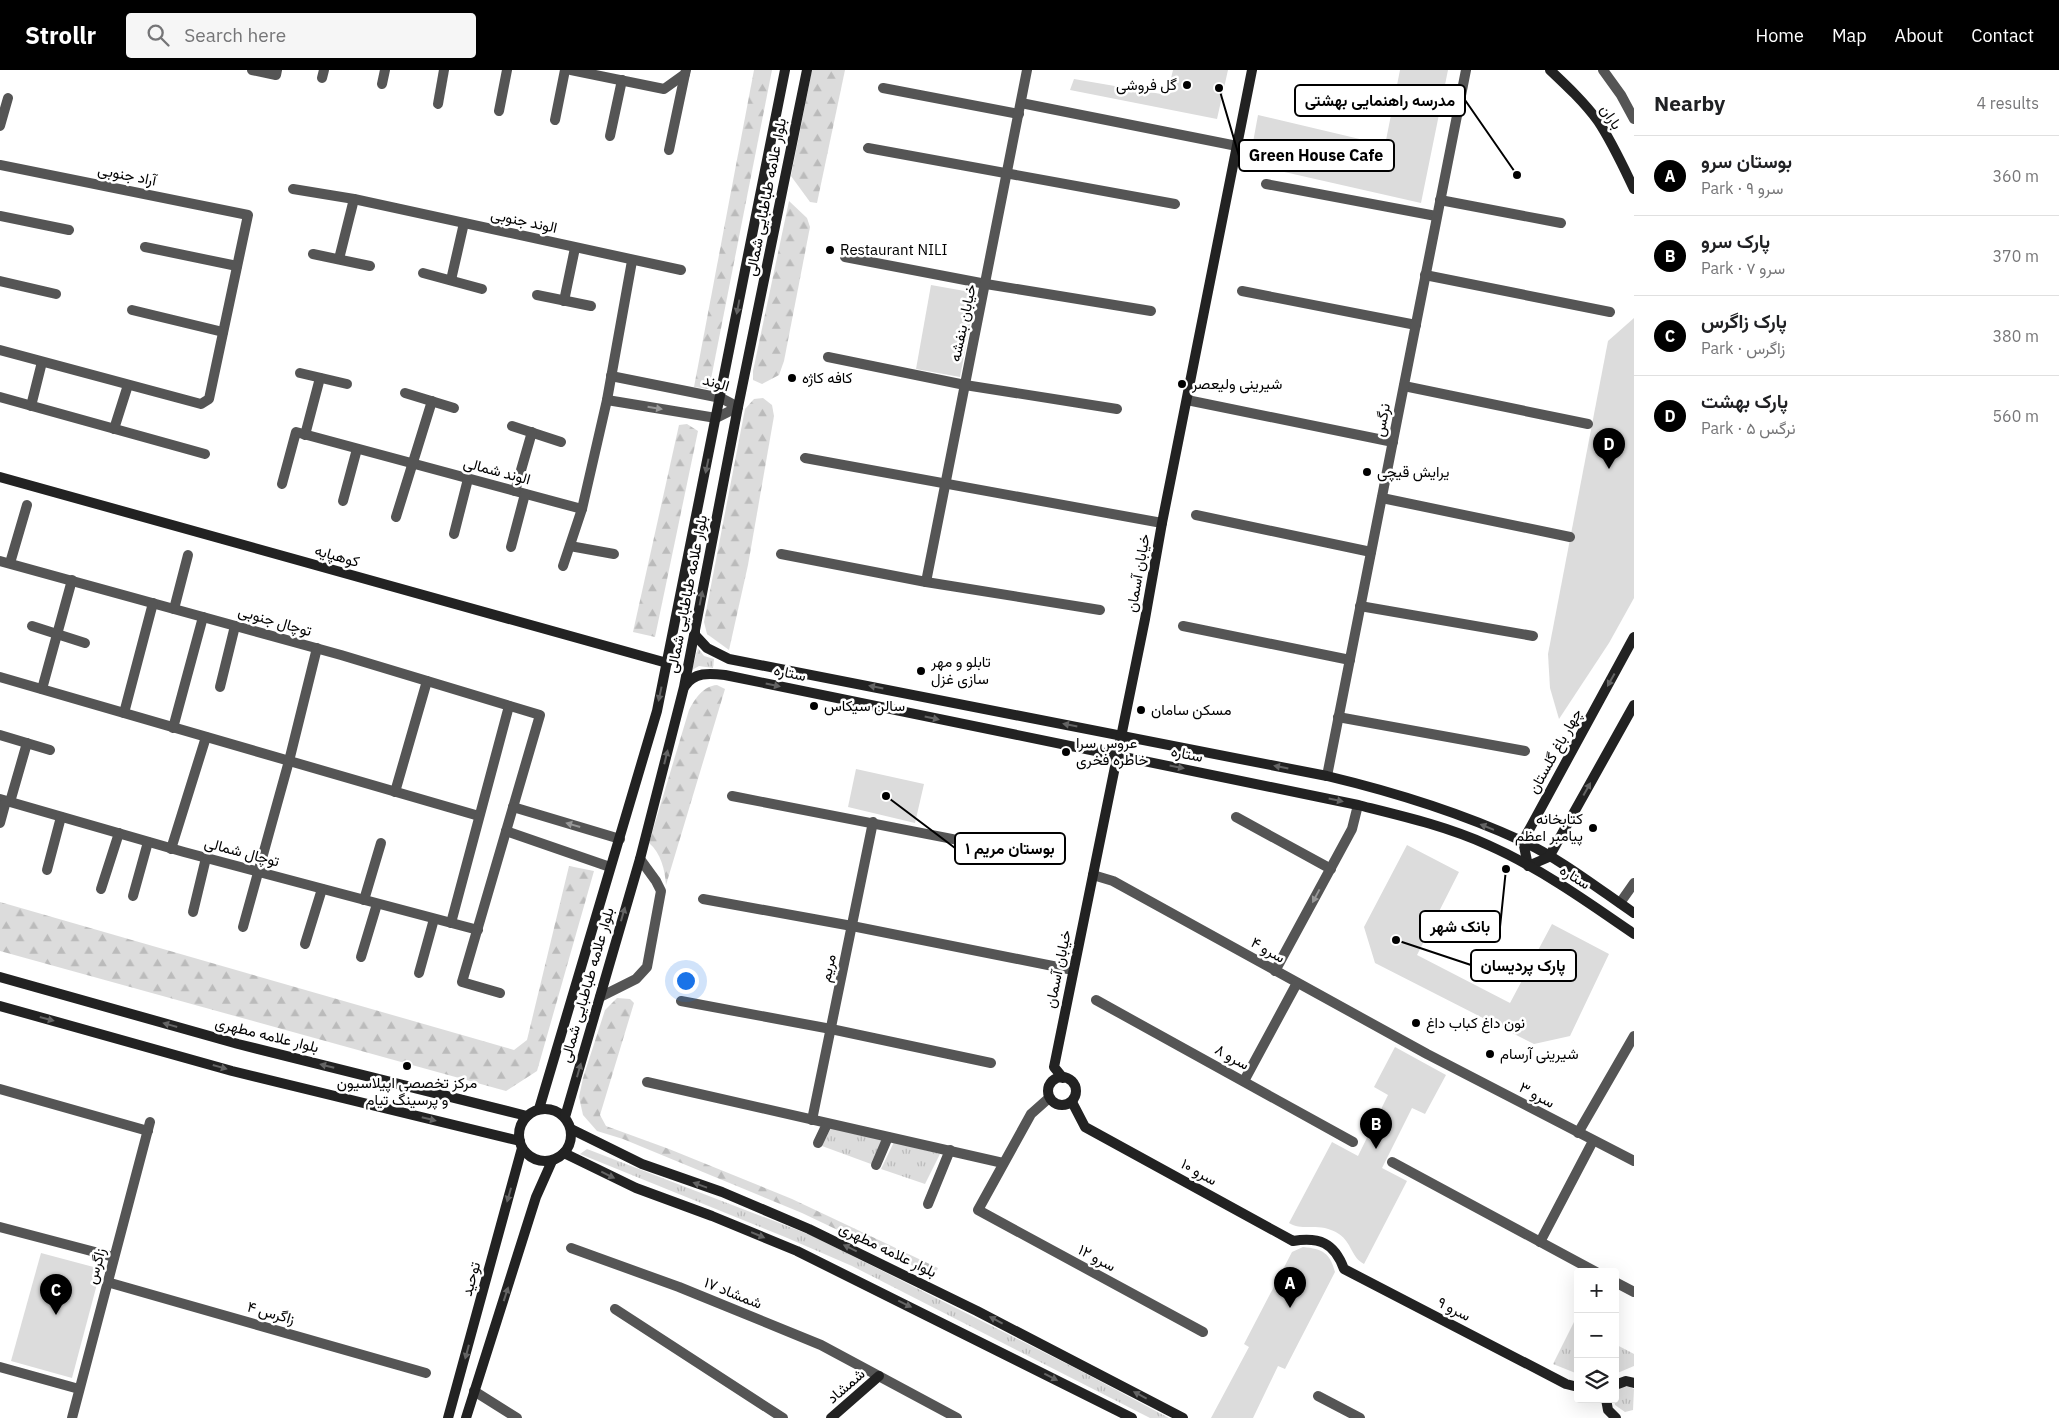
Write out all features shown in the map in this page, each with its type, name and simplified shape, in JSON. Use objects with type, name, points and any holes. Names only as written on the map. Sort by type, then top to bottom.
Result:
[{"type":"street","points":[[252,70],[276,72]]},
{"type":"street","points":[[382,84],[385,70]]},
{"type":"street","points":[[438,104],[444,70]]},
{"type":"street","points":[[499,111],[507,70]]},
{"type":"street","points":[[555,120],[565,70]]},
{"type":"street","points":[[571,70],[664,89],[686,72]]},
{"type":"street","name":"بلوار علامه طباطبایی شمالی","points":[[539,1109],[657,711],[785,70]]},
{"type":"street","name":"بلوار علامه طباطبایی شمالی","points":[[565,1117],[631,885],[640,860],[684,687],[738,407],[807,70]]},
{"type":"street","name":"خیابان بنفشه","points":[[926,582],[944,483],[986,284],[1027,70]]},
{"type":"street","name":"خیابان آسمان","points":[[1063,1078],[1054,1067],[1072,970],[1145,618],[1162,523],[1252,70]]},
{"type":"street","name":"نرگس","points":[[1327,776],[1466,70]]},
{"type":"street","name":"باران","points":[[1550,70],[1570,89],[1598,121],[1634,189]]},
{"type":"street","points":[[1603,70],[1621,95],[1634,119]]},
{"type":"street","points":[[669,150],[686,72]]},
{"type":"street","points":[[610,136],[622,80]]},
{"type":"street","points":[[882,88],[1238,146]]},
{"type":"street","points":[[0,126],[8,98]]},
{"type":"street","points":[[868,148],[1007,175],[1175,204]]},
{"type":"street","name":"آراد جنوبی","points":[[0,165],[248,215],[237,266]]},
{"type":"street","points":[[1266,184],[1436,216]]},
{"type":"street","name":"الوند جنوبی","points":[[293,189],[354,199],[632,261],[681,270]]},
{"type":"street","points":[[339,259],[354,199]]},
{"type":"street","points":[[1440,200],[1561,223]]},
{"type":"street","points":[[0,216],[69,230]]},
{"type":"street","points":[[451,280],[464,224]]},
{"type":"street","points":[[0,350],[201,404],[209,399],[237,266],[145,247]]},
{"type":"street","points":[[564,301],[575,248]]},
{"type":"street","points":[[312,254],[370,266]]},
{"type":"street","points":[[845,257],[986,284],[1152,311]]},
{"type":"street","points":[[563,566],[582,509],[607,400],[632,261]]},
{"type":"street","points":[[423,273],[482,289]]},
{"type":"street","points":[[1425,275],[1610,312]]},
{"type":"street","points":[[0,281],[56,294]]},
{"type":"street","points":[[1242,291],[1416,325]]},
{"type":"street","points":[[537,295],[591,306]]},
{"type":"street","points":[[132,310],[223,332]]},
{"type":"street","points":[[828,357],[965,385],[1117,409]]},
{"type":"street","points":[[31,406],[42,362]]},
{"type":"street","points":[[300,372],[346,384]]},
{"type":"street","name":"الوند","points":[[611,376],[721,398],[738,407]]},
{"type":"street","points":[[282,484],[320,378]]},
{"type":"street","points":[[114,429],[128,385]]},
{"type":"street","points":[[1404,386],[1588,424]]},
{"type":"street","points":[[405,393],[454,408]]},
{"type":"street","points":[[0,397],[204,454]]},
{"type":"street","points":[[607,400],[716,418]]},
{"type":"street","points":[[1187,400],[1393,442]]},
{"type":"street","points":[[396,517],[432,401]]},
{"type":"street","name":"الوند","points":[[716,418],[738,407]]},
{"type":"street","points":[[512,426],[561,442]]},
{"type":"street","points":[[512,547],[532,432]]},
{"type":"street","name":"الوند شمالی","points":[[300,433],[582,509]]},
{"type":"street","points":[[343,501],[357,449]]},
{"type":"street","points":[[805,458],[1162,523]]},
{"type":"street","name":"کوهپایه","points":[[0,477],[667,663]]},
{"type":"street","points":[[454,534],[468,478]]},
{"type":"street","points":[[1382,498],[1570,537]]},
{"type":"street","points":[[5,562],[27,505]]},
{"type":"street","points":[[1196,515],[1371,552]]},
{"type":"street","points":[[570,546],[614,554]]},
{"type":"street","points":[[781,554],[926,582],[1100,610]]},
{"type":"street","points":[[174,609],[188,555]]},
{"type":"street","name":"توچال جنوبی","points":[[5,562],[316,648],[540,715],[513,807]]},
{"type":"street","points":[[42,689],[72,580]]},
{"type":"street","points":[[124,713],[153,603]]},
{"type":"street","points":[[1360,606],[1533,636]]},
{"type":"street","points":[[173,728],[203,617]]},
{"type":"street","points":[[32,626],[85,642]]},
{"type":"street","points":[[220,687],[235,626]]},
{"type":"street","name":"ستاره","points":[[696,626],[695,636],[700,642],[707,648],[730,659],[1327,776],[1406,797],[1442,809],[1523,842],[1634,913]]},
{"type":"street","points":[[1183,626],[1350,660]]},
{"type":"street","name":"چهار باغ گلستان","points":[[1523,842],[1634,637]]},
{"type":"street","points":[[244,927],[289,761],[316,648]]},
{"type":"street","points":[[725,675],[721,669],[722,663],[730,659]]},
{"type":"street","name":"ستاره","points":[[684,687],[690,679],[703,674],[714,673],[1358,805],[1437,826],[1489,845],[1564,887],[1634,934]]},
{"type":"street","points":[[0,677],[479,816]]},
{"type":"street","points":[[396,792],[427,681]]},
{"type":"street","points":[[1523,842],[1528,866],[1549,857],[1634,705]]},
{"type":"street","points":[[451,923],[508,706]]},
{"type":"street","points":[[1338,717],[1525,751]]},
{"type":"street","points":[[0,735],[50,750]]},
{"type":"street","points":[[171,849],[206,737]]},
{"type":"street","points":[[0,823],[5,801],[26,743]]},
{"type":"street","points":[[732,796],[1050,858]]},
{"type":"street","name":"توچال شمالی","points":[[5,801],[171,849],[478,930]]},
{"type":"street","points":[[1275,971],[1352,829],[1358,805]]},
{"type":"street","points":[[500,993],[462,982],[513,807],[620,839]]},
{"type":"street","points":[[47,870],[61,817]]},
{"type":"street","points":[[1236,817],[1331,869]]},
{"type":"street","name":"مریم","points":[[812,1120],[873,822]]},
{"type":"street","points":[[506,831],[610,867]]},
{"type":"street","points":[[102,889],[119,834]]},
{"type":"street","points":[[133,896],[148,842]]},
{"type":"street","points":[[364,900],[380,843]]},
{"type":"street","points":[[193,912],[206,858]]},
{"type":"street","points":[[600,997],[636,979],[647,966],[661,891],[640,860]]},
{"type":"street","name":"سرو ۴","points":[[1093,875],[1112,881],[1427,1054]]},
{"type":"street","points":[[1620,903],[1634,884]]},
{"type":"street","points":[[305,944],[322,889]]},
{"type":"street","points":[[703,899],[852,926],[1072,970]]},
{"type":"street","points":[[361,957],[377,904]]},
{"type":"street","points":[[419,973],[434,919]]},
{"type":"street","name":"بلوار علامه مطهری","points":[[0,977],[238,1044],[527,1116]]},
{"type":"street","points":[[1244,1081],[1297,983]]},
{"type":"street","name":"سرو ۸","points":[[1096,1000],[1353,1142]]},
{"type":"street","points":[[681,1001],[831,1029],[992,1063]]},
{"type":"street","points":[[0,1006],[232,1071],[521,1145]]},
{"type":"street","points":[[1578,1133],[1634,1036]]},
{"type":"street","name":"سرو ۳","points":[[1427,1054],[1634,1161]]},
{"type":"street","points":[[1058,1078],[1063,1078],[1071,1081],[1076,1089],[1076,1093],[1072,1102],[1060,1105],[1055,1104],[1049,1098],[1048,1088],[1058,1078]]},
{"type":"street","points":[[647,1082],[1003,1163],[1031,1114],[1049,1098]]},
{"type":"street","name":"زاگرس","points":[[0,1089],[149,1126],[72,1418]]},
{"type":"street","name":"سرو ۱۰","points":[[1072,1102],[1085,1127],[1292,1241],[1311,1238],[1326,1244]]},
{"type":"street","points":[[539,1109],[553,1110],[565,1117],[571,1130],[570,1142],[564,1154],[552,1161],[538,1161],[526,1154],[521,1145],[520,1128],[527,1116],[539,1109]]},
{"type":"street","points":[[818,1143],[827,1124]]},
{"type":"street","name":"بلوار علامه مطهری","points":[[571,1130],[642,1164],[722,1192],[809,1229],[977,1310],[1183,1418]]},
{"type":"street","points":[[876,1166],[888,1137]]},
{"type":"street","points":[[1540,1242],[1593,1141]]},
{"type":"street","name":"توحید","points":[[448,1418],[521,1145]]},
{"type":"street","points":[[928,1204],[950,1150]]},
{"type":"street","points":[[564,1154],[636,1188],[712,1216],[797,1252],[1132,1418]]},
{"type":"street","points":[[466,1418],[536,1197],[552,1161]]},
{"type":"street","points":[[1392,1162],[1589,1268]]},
{"type":"street","name":"سرو ۱۲","points":[[1003,1163],[978,1210],[1203,1332]]},
{"type":"street","points":[[0,1227],[114,1257]]},
{"type":"street","name":"سرو ۹","points":[[1326,1244],[1339,1256],[1344,1269],[1566,1384],[1574,1386]]},
{"type":"street","name":"شمشاد ۱۷","points":[[571,1248],[679,1286],[820,1345],[957,1418]]},
{"type":"street","name":"زاگرس ۴","points":[[107,1282],[426,1373]]},
{"type":"street","points":[[1619,1284],[1634,1292]]},
{"type":"street","points":[[615,1309],[783,1418]]},
{"type":"street","points":[[0,1367],[79,1389]]},
{"type":"street","name":"شمشاد","points":[[831,1418],[880,1376]]},
{"type":"street","points":[[1619,1383],[1633,1382]]},
{"type":"street","points":[[458,1384],[474,1391],[517,1418]]},
{"type":"street","points":[[1318,1396],[1360,1418]]},
{"type":"street","points":[[1607,1403],[1608,1410],[1616,1418]]},
{"type":"green space","points":[[754,70],[772,70],[709,389],[694,387]]},
{"type":"green space","points":[[812,70],[845,70],[817,203],[810,202],[791,176]]},
{"type":"green space","points":[[1173,70],[1228,70],[1217,119],[1070,90],[1074,79],[1167,95]]},
{"type":"green space","points":[[1400,70],[1448,70],[1421,203],[1249,164],[1258,115],[1385,145]]},
{"type":"green space","points":[[789,201],[807,218],[810,227],[784,361],[779,375],[762,384],[753,380],[753,371]]},
{"type":"green space","points":[[931,285],[976,293],[960,377],[916,369]]},
{"type":"green space","points":[[1634,318],[1634,598],[1609,643],[1559,719],[1550,688],[1548,654],[1608,341]]},
{"type":"green space","points":[[763,398],[772,405],[774,416],[748,565],[729,650],[707,634],[704,622],[745,409],[754,399]]},
{"type":"green space","points":[[687,424],[698,431],[655,637],[633,632],[679,425]]},
{"type":"green space","points":[[698,648],[704,656],[714,659],[713,668],[699,666],[692,670]]},
{"type":"green space","points":[[717,685],[725,689],[666,885],[662,862],[657,852],[649,843],[689,710],[704,690]]},
{"type":"green space","points":[[856,769],[924,784],[915,823],[848,807]]},
{"type":"green space","points":[[1407,845],[1459,872],[1417,955],[1510,1003],[1552,924],[1609,954],[1570,1036],[1534,1044],[1375,963],[1364,927]]},
{"type":"green space","points":[[569,866],[594,871],[537,1071],[506,1091],[0,951],[0,902],[514,1050],[527,1040]]},
{"type":"green space","points":[[617,998],[630,999],[634,1003],[600,1115],[606,1126],[669,1149],[792,1199],[938,1268],[934,1276],[802,1213],[623,1139],[597,1131],[583,1115],[579,1097],[583,1078],[605,1010]]},
{"type":"green space","points":[[1395,1047],[1446,1075],[1425,1114],[1412,1108],[1382,1168],[1407,1181],[1364,1264],[1356,1258],[1347,1242],[1332,1230],[1318,1227],[1300,1227],[1289,1223],[1332,1142],[1358,1156],[1388,1095],[1374,1087]]},
{"type":"green space","points":[[831,1128],[882,1140],[871,1164],[822,1146]]},
{"type":"green space","points":[[894,1142],[940,1154],[925,1184],[881,1169]]},
{"type":"green space","points":[[587,1149],[813,1236],[1077,1369],[1169,1418],[1150,1418],[852,1266],[580,1154]]},
{"type":"green space","points":[[1303,1247],[1325,1253],[1331,1260],[1335,1272],[1285,1369],[1278,1366],[1253,1418],[1211,1418],[1249,1347],[1244,1344],[1292,1252]]},
{"type":"green space","points":[[41,1253],[101,1269],[72,1378],[11,1361]]},
{"type":"green space","points":[[1574,1322],[1574,1372],[1553,1364]]},
{"type":"green space","points":[[1619,1346],[1634,1354],[1634,1366],[1619,1372]]},
{"type":"green space","points":[[1621,1387],[1630,1387],[1634,1389],[1633,1410],[1625,1412],[1615,1405],[1615,1403],[1619,1403],[1619,1389]]},
{"type":"place","name":"گل فروشی","points":[[1187,85]]},
{"type":"place","name":"Green House Cafe","points":[[1219,88]]},
{"type":"place","name":"مدرسه راهنمایی بهشتی","points":[[1517,175]]},
{"type":"place","name":"Restaurant NILI","points":[[830,250]]},
{"type":"place","name":"کافه کاژه","points":[[792,378]]},
{"type":"place","name":"شیرینی ولیعصر","points":[[1182,384]]},
{"type":"place","name":"پارک بهشت","points":[[1609,469]]},
{"type":"place","name":"یرایش قیچی","points":[[1367,472]]},
{"type":"place","name":"تابلو و مهر سازی غزل","points":[[921,671]]},
{"type":"place","name":"سالن سیکاس","points":[[814,706]]},
{"type":"place","name":"مسکن سامان","points":[[1141,710]]},
{"type":"place","name":"عروس سرا خاطره فخری","points":[[1066,752]]},
{"type":"place","name":"بوستان مریم ۱","points":[[886,796]]},
{"type":"place","name":"کتابخانه پیامبر اعظم","points":[[1593,828]]},
{"type":"place","name":"بانک شهر","points":[[1506,869]]},
{"type":"place","name":"پارک پردیسان","points":[[1396,940]]},
{"type":"place","name":"نون داغ کباب داغ","points":[[1416,1023]]},
{"type":"place","name":"شیرینی آرسام","points":[[1490,1054]]},
{"type":"place","name":"مرکز تخصصی اپیلاسیون و پرسینگ تیام","points":[[407,1066]]},
{"type":"place","name":"پارک سرو","points":[[1376,1149]]},
{"type":"place","name":"بوستان سرو","points":[[1290,1308]]},
{"type":"place","name":"پارک زاگرس","points":[[56,1315]]}]
